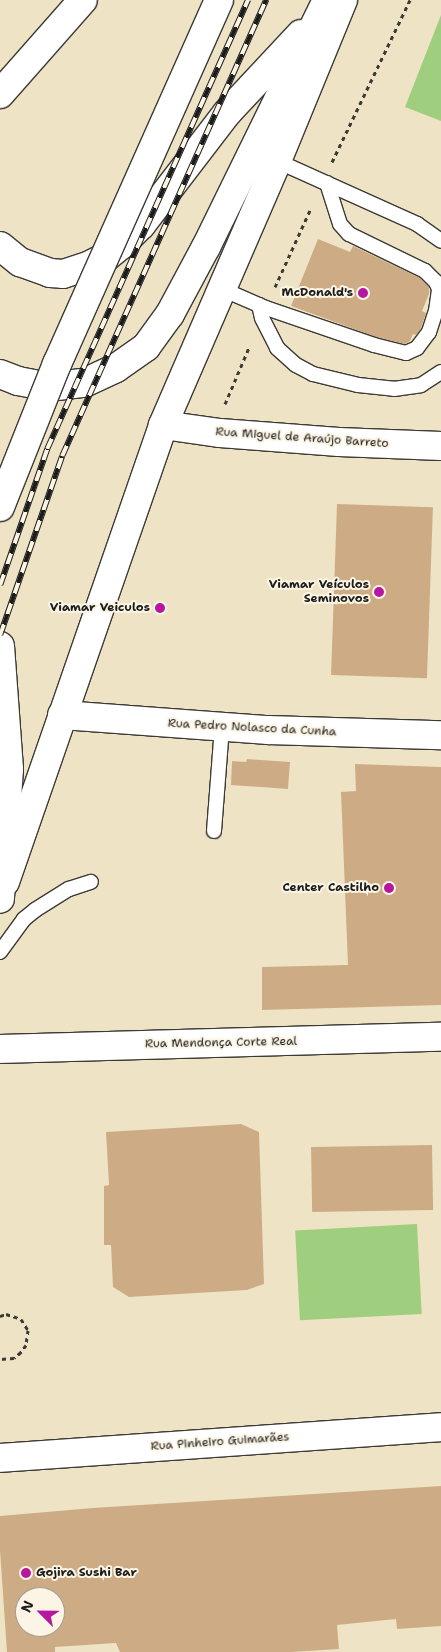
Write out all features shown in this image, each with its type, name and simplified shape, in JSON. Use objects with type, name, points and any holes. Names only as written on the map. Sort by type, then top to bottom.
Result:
[{"type":"main road","points":[[0,94],[83,0]]},
{"type":"main road","points":[[0,507],[57,364],[219,0]]},
{"type":"main road","points":[[1,896],[163,425],[277,161],[343,0]]},
{"type":"main road","points":[[0,246],[20,262],[50,273],[63,274],[90,265],[106,256],[121,245],[141,225],[226,113],[322,10]]},
{"type":"main road","points":[[0,374],[18,381],[49,387],[84,383],[116,368],[146,347],[170,314],[206,247],[322,10]]},
{"type":"main road","name":"Rua Miguel de Araújo Barreto","points":[[163,425],[213,432],[339,442],[441,446]]},
{"type":"main road","points":[[0,646],[9,769],[1,896]]},
{"type":"main road","name":"Rua Pedro Nolasco da Cunha","points":[[62,715],[215,727],[441,735]]},
{"type":"main road","name":"Rua Mendonça Corte Real","points":[[0,1049],[441,1037]]},
{"type":"main road","name":"Rua Pinheiro Guimarães","points":[[0,1458],[441,1428]]},
{"type":"lane","points":[[277,161],[417,224],[441,241]]},
{"type":"lane","points":[[222,289],[262,311],[374,345],[406,353],[418,348],[429,332],[438,301],[436,282],[425,271],[349,234],[340,224],[325,182]]},
{"type":"lane","points":[[262,311],[277,348],[285,358],[313,374],[358,385],[394,389],[420,385],[441,372]]},
{"type":"lane","points":[[214,831],[215,727]]},
{"type":"lane","points":[[0,952],[24,919],[35,910],[69,889],[90,882]]},
{"type":"path","points":[[213,432],[262,311],[410,0]]},
{"type":"path","points":[[0,1316],[6,1314],[21,1319],[28,1330],[26,1345],[21,1352],[14,1358],[0,1359]]},
{"type":"green space","points":[[441,15],[441,121],[405,107]]},
{"type":"green space","points":[[417,1224],[422,1314],[300,1320],[295,1230]]},
{"type":"building","name":"McDonald's","points":[[318,239],[350,252],[353,246],[420,278],[429,287],[429,294],[422,311],[426,313],[421,328],[416,335],[413,334],[410,341],[405,344],[376,337],[291,306]]},
{"type":"building","name":"Viamar Veículos Seminovos","points":[[337,504],[433,507],[427,678],[331,675]]},
{"type":"building","points":[[247,759],[290,762],[288,789],[231,785],[232,761],[246,762]]},
{"type":"building","name":"Center Castilho","points":[[355,764],[441,767],[441,1005],[262,1010],[262,967],[348,965],[341,792],[356,791]]},
{"type":"building","points":[[241,1124],[259,1132],[264,1284],[247,1290],[129,1297],[113,1287],[111,1245],[104,1245],[104,1186],[109,1185],[106,1132]]},
{"type":"building","points":[[432,1145],[433,1210],[312,1212],[311,1147]]},
{"type":"building","points":[[441,1486],[441,1626],[397,1629],[396,1619],[337,1625],[339,1649],[291,1652],[120,1652],[116,1643],[55,1647],[55,1652],[7,1652],[0,1550],[0,1516],[93,1508]]},
{"type":"railway","points":[[0,585],[47,449],[248,0]]},
{"type":"railway","points":[[0,635],[62,456],[266,0]]},
{"type":"place","name":"McDonald's","points":[[363,293]]},
{"type":"place","name":"Viamar Veículos Seminovos","points":[[379,592]]},
{"type":"place","name":"Viamar Veiculos","points":[[160,608]]},
{"type":"place","name":"Center Castilho","points":[[389,888]]},
{"type":"place","name":"Gojira Sushi Bar","points":[[26,1573]]}]
